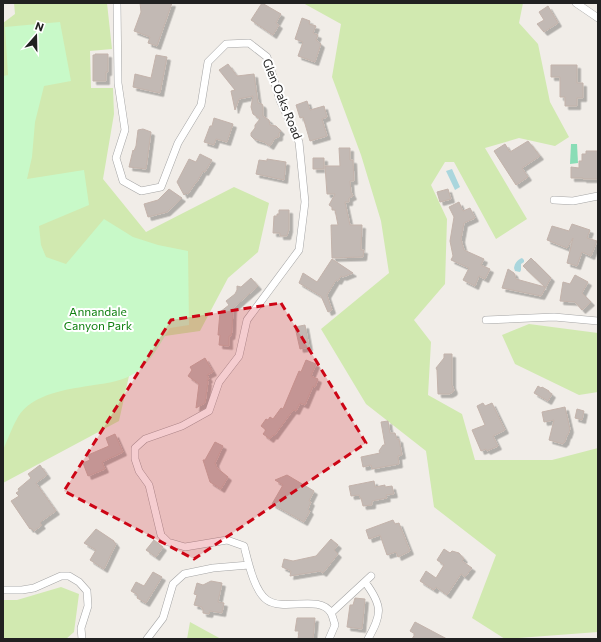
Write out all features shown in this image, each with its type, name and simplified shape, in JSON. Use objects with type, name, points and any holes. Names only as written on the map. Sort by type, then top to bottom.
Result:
[{"type":"street","name":"Glen Oaks Road","points":[[117,3],[118,83],[125,130],[116,158],[122,181],[141,191],[161,187],[178,143],[201,105],[208,62],[226,44],[249,43],[267,57],[280,100],[299,142],[305,202],[299,250],[247,320],[239,356],[219,382],[209,411],[182,426],[145,439],[135,448],[139,471],[149,485],[161,535],[168,542],[185,547],[227,540],[244,546],[249,565],[259,590],[267,600],[281,605],[322,605],[331,613]]},
{"type":"street","points":[[576,3],[598,18]]},
{"type":"street","points":[[554,200],[573,201],[598,196]]},
{"type":"street","points":[[486,320],[554,317],[598,322]]},
{"type":"street","points":[[147,639],[163,618],[173,584],[184,574],[213,568],[249,565]]},
{"type":"street","points":[[3,590],[22,590],[34,588],[61,576],[69,576],[79,582],[87,591],[88,606],[81,628],[82,639]]},
{"type":"street","points":[[329,639],[335,625],[331,613],[372,576]]},
{"type":"street","points":[[365,582],[374,594],[379,616],[368,639]]},
{"type":"highlighted area","points":[[281,303],[366,443],[194,559],[64,491],[171,320]]},
{"type":"green space","points":[[14,3],[107,3],[112,49],[90,51],[91,88],[113,88],[114,114],[103,179],[146,232],[234,187],[269,203],[258,252],[228,278],[200,331],[137,340],[119,421],[3,483],[3,23],[15,14]]},
{"type":"green space","points":[[303,3],[523,3],[519,23],[538,44],[550,102],[569,137],[555,146],[519,138],[485,148],[527,219],[496,239],[454,162],[445,162],[431,185],[447,219],[445,284],[414,320],[431,342],[428,395],[462,414],[475,460],[552,460],[598,448],[598,632],[505,639],[472,618],[496,555],[434,507],[426,451],[366,404],[321,329],[389,273],[381,221],[361,155],[332,77],[341,24]]},
{"type":"green space","name":"Annandale Canyon Park","points":[[60,22],[71,81],[44,86],[35,122],[32,157],[27,179],[84,170],[89,205],[39,226],[41,245],[46,257],[66,264],[104,219],[133,237],[158,245],[188,251],[189,325],[170,328],[146,364],[141,369],[126,378],[74,388],[42,397],[32,402],[18,417],[3,450],[3,76],[8,75],[5,27]]},
{"type":"green space","points":[[571,144],[577,144],[578,163],[570,164]]},
{"type":"green space","points":[[529,324],[598,333],[598,392],[579,395],[515,364],[502,335]]},
{"type":"green space","points":[[61,587],[79,594],[74,632],[66,639],[3,639],[3,600],[17,600]]},
{"type":"green space","points":[[190,622],[221,639],[187,639]]},
{"type":"water","points":[[452,169],[460,187],[455,190],[446,171]]},
{"type":"water","points":[[522,258],[524,262],[521,264],[520,272],[515,271],[514,268],[516,263]]},
{"type":"building","points":[[140,3],[172,3],[157,46],[148,43],[150,37],[134,31],[141,12]]},
{"type":"building","points":[[262,3],[281,14],[276,23],[279,25],[273,35],[251,20]]},
{"type":"building","points":[[548,6],[558,23],[544,32],[537,24],[544,20],[539,12]]},
{"type":"building","points":[[302,18],[310,21],[309,24],[316,26],[313,33],[318,35],[316,40],[321,44],[315,62],[298,56],[303,42],[295,39]]},
{"type":"building","points":[[108,54],[108,72],[106,72],[106,81],[93,81],[93,55]]},
{"type":"building","points":[[156,55],[167,57],[160,93],[133,87],[135,74],[151,78]]},
{"type":"building","points":[[228,64],[237,76],[254,74],[258,103],[262,104],[263,106],[263,116],[269,120],[270,125],[276,126],[281,131],[279,133],[279,137],[275,138],[270,146],[264,142],[254,139],[251,136],[255,125],[260,119],[253,114],[251,107],[253,96],[239,99],[235,110],[231,91],[235,90],[219,70]]},
{"type":"building","points":[[551,65],[577,65],[577,83],[583,83],[583,98],[577,98],[577,106],[565,106],[565,97],[560,97],[560,77],[551,77]]},
{"type":"building","points":[[307,101],[310,110],[324,106],[327,117],[322,119],[327,136],[310,141],[303,117],[300,118],[296,105]]},
{"type":"building","points":[[214,118],[233,124],[227,142],[216,139],[214,145],[204,142],[210,126],[212,126]]},
{"type":"building","points":[[143,129],[151,132],[146,169],[129,167],[133,150],[134,151],[136,146],[138,130]]},
{"type":"building","points":[[528,141],[540,156],[522,168],[528,177],[516,185],[494,151],[505,144],[510,152]]},
{"type":"building","points":[[339,148],[350,148],[350,160],[353,160],[354,181],[350,181],[353,196],[349,198],[349,202],[345,202],[350,225],[362,225],[361,250],[364,250],[363,257],[332,258],[331,225],[338,225],[335,210],[332,210],[332,207],[329,205],[335,194],[327,194],[325,166],[340,166]]},
{"type":"building","points":[[586,151],[598,151],[598,179],[571,178],[571,167],[579,168],[579,161],[582,161],[582,154],[586,154]]},
{"type":"building","points":[[200,154],[212,160],[205,172],[203,171],[188,194],[186,193],[184,195],[177,182],[189,159],[196,162]]},
{"type":"building","points":[[313,158],[324,158],[324,169],[313,169]]},
{"type":"building","points":[[267,159],[286,162],[284,180],[256,174],[259,160],[267,161]]},
{"type":"building","points":[[169,189],[182,198],[167,212],[148,217],[144,204],[158,200]]},
{"type":"building","points":[[448,189],[451,199],[440,202],[437,192]]},
{"type":"building","points":[[459,202],[463,211],[470,208],[475,218],[464,223],[461,239],[464,250],[484,259],[481,265],[490,269],[485,279],[479,276],[475,286],[463,280],[469,268],[451,260],[453,256],[450,241],[454,217],[449,207]]},
{"type":"building","points":[[279,210],[289,210],[289,229],[287,236],[280,236],[280,233],[273,233],[274,216],[279,214]]},
{"type":"building","points":[[572,224],[590,230],[587,238],[597,241],[591,256],[582,252],[577,266],[567,263],[573,238],[567,248],[547,240],[552,226],[569,231]]},
{"type":"building","points":[[531,258],[551,278],[541,296],[502,288],[508,269],[514,273],[516,279],[545,287],[523,266]]},
{"type":"building","points":[[332,259],[353,273],[343,277],[341,276],[338,281],[336,280],[327,295],[332,310],[328,312],[321,296],[299,283],[303,273],[317,282]]},
{"type":"building","points":[[575,275],[588,282],[582,293],[591,302],[582,310],[575,302],[560,301],[563,282],[570,284]]},
{"type":"building","points":[[251,278],[258,286],[233,308],[232,331],[231,336],[229,336],[229,346],[219,345],[220,335],[218,335],[220,312],[229,305],[226,301],[235,294],[237,286],[241,287]]},
{"type":"building","points":[[305,325],[309,347],[300,349],[295,327]]},
{"type":"building","points":[[444,354],[452,354],[452,385],[454,390],[449,394],[438,394],[436,368],[444,358]]},
{"type":"building","points":[[205,358],[213,372],[207,375],[209,379],[207,380],[205,403],[196,408],[199,384],[188,376],[192,370],[190,367]]},
{"type":"building","points":[[306,360],[316,364],[311,376],[318,379],[315,387],[313,386],[305,405],[300,403],[296,411],[293,410],[274,436],[273,435],[270,439],[263,434],[266,430],[261,426],[266,419],[268,420],[270,417],[273,419],[281,408],[283,409],[299,371],[301,372]]},
{"type":"building","points":[[538,386],[552,394],[548,401],[534,393]]},
{"type":"building","points":[[483,403],[485,406],[492,403],[505,430],[493,436],[498,446],[487,451],[486,449],[481,451],[472,430],[485,425],[477,406]]},
{"type":"building","points":[[565,407],[570,429],[563,444],[549,440],[554,420],[544,422],[542,412]]},
{"type":"building","points":[[577,409],[584,411],[582,420],[575,418]]},
{"type":"building","points":[[388,421],[390,433],[395,433],[397,439],[399,439],[402,455],[398,456],[399,464],[372,469],[371,465],[363,467],[361,457],[380,453],[379,451],[383,445],[385,445],[381,422]]},
{"type":"building","points":[[115,434],[123,452],[102,462],[105,469],[88,476],[83,463],[90,460],[88,455],[109,446],[106,438]]},
{"type":"building","points":[[215,442],[223,446],[215,463],[217,468],[228,477],[221,489],[210,482],[203,460],[205,460]]},
{"type":"building","points":[[40,465],[47,475],[36,483],[56,511],[43,520],[40,523],[42,525],[34,531],[31,528],[30,529],[11,501],[19,496],[16,493],[19,491],[18,489],[31,478],[28,474]]},
{"type":"building","points":[[287,475],[314,491],[309,501],[311,502],[308,509],[310,511],[304,522],[272,504],[283,485],[275,480]]},
{"type":"building","points":[[374,481],[375,487],[385,485],[385,487],[392,486],[394,494],[386,495],[387,498],[372,501],[372,505],[363,506],[359,495],[351,496],[349,486]]},
{"type":"building","points":[[393,520],[395,524],[399,523],[410,551],[398,557],[396,552],[387,555],[380,535],[369,539],[366,530]]},
{"type":"building","points":[[96,529],[116,544],[104,569],[90,560],[96,550],[84,543]]},
{"type":"building","points":[[331,539],[338,545],[334,550],[338,554],[323,573],[320,571],[290,576],[291,571],[282,567],[284,559],[293,561],[316,556]]},
{"type":"building","points":[[154,540],[163,547],[156,557],[146,550]]},
{"type":"building","points":[[444,549],[450,553],[452,551],[459,553],[464,559],[462,561],[472,568],[465,577],[461,574],[447,595],[436,587],[434,590],[420,581],[426,571],[436,578],[444,565],[437,560]]},
{"type":"building","points":[[153,572],[162,577],[146,603],[137,598],[138,595],[131,591],[136,582],[144,586]]},
{"type":"building","points":[[211,581],[222,583],[218,602],[224,603],[222,613],[210,611],[209,614],[203,613],[202,607],[194,605],[197,595],[194,594],[197,583],[203,585]]},
{"type":"building","points":[[355,598],[365,599],[362,629],[347,627],[350,605],[353,605]]},
{"type":"building","points":[[297,618],[315,618],[313,639],[298,639],[299,631],[295,631]]},
{"type":"building","points":[[415,622],[447,639],[412,639],[415,634],[410,631]]}]
